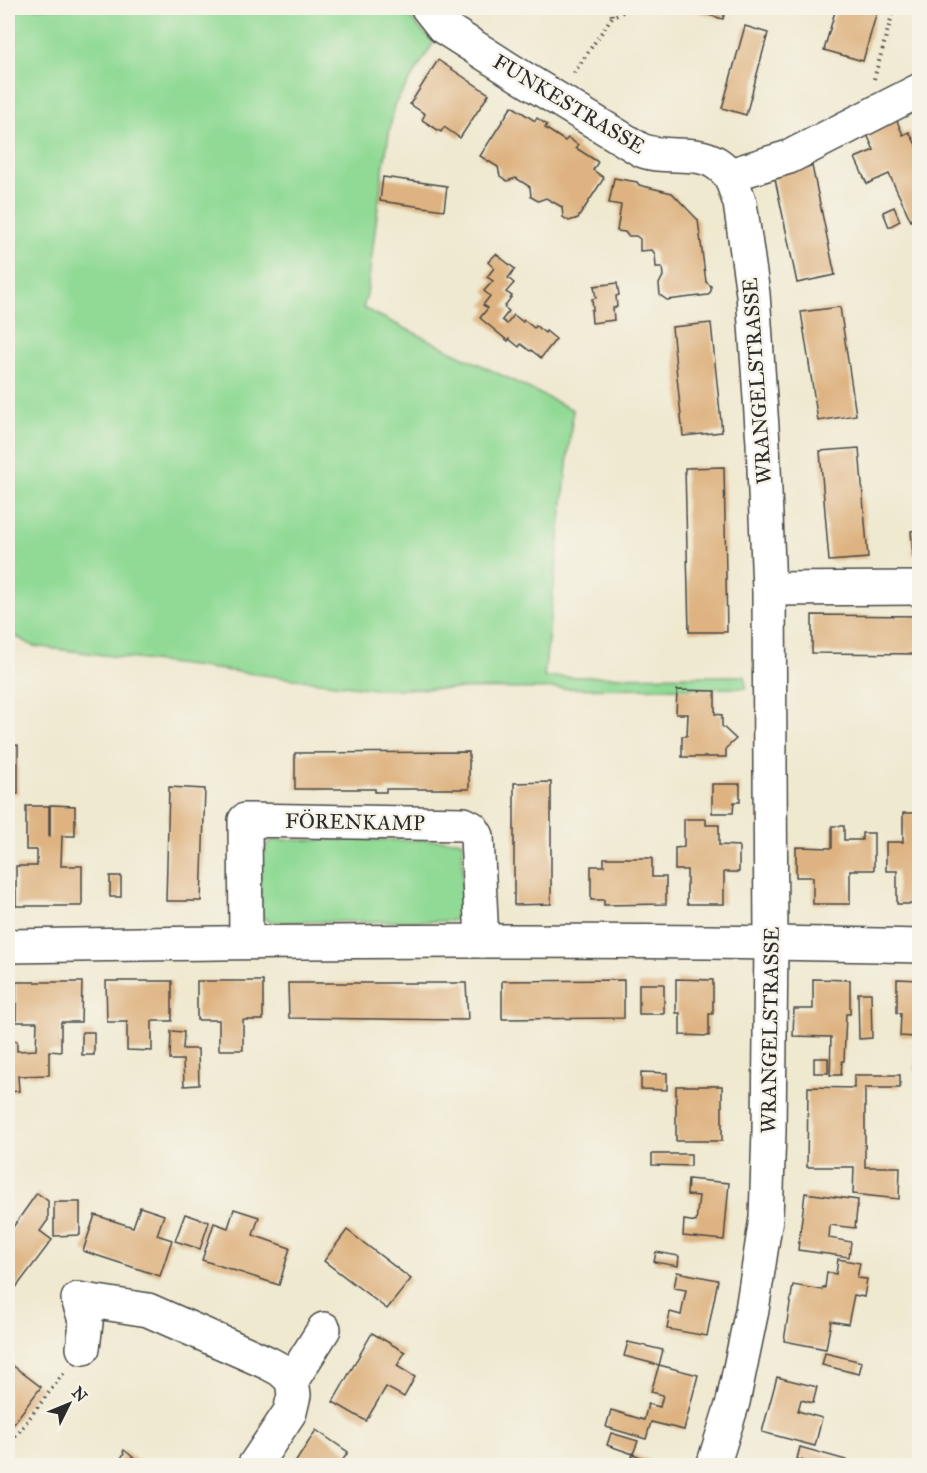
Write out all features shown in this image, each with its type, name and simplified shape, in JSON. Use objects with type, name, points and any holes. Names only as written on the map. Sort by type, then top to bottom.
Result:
[{"type":"street","name":"FUNKESTRASSE","points":[[428,8],[443,27],[641,150],[650,154],[702,157],[715,162],[730,175]]},
{"type":"street","points":[[730,175],[789,157],[920,90]]},
{"type":"street","name":"WRANGELSTRASSE","points":[[713,1466],[733,1402],[752,1310],[766,1218],[769,1131],[770,589],[753,294],[740,203],[730,175]]},
{"type":"street","points":[[770,589],[920,588]]},
{"type":"street","name":"FÖRENKAMP","points":[[246,942],[245,820],[464,824],[472,828],[477,836],[482,941]]},
{"type":"street","points":[[8,946],[482,941],[771,942],[920,946]]},
{"type":"street","points":[[83,1348],[86,1323],[78,1299],[148,1310],[268,1363],[281,1370],[292,1380]]},
{"type":"street","points":[[254,1466],[290,1412],[294,1395],[292,1380],[324,1329]]},
{"type":"path","points":[[610,8],[612,17]]},
{"type":"path","points":[[556,99],[612,17],[631,8]]},
{"type":"path","points":[[883,108],[872,87],[894,8]]},
{"type":"path","points":[[8,1446],[83,1348]]},
{"type":"green space","points":[[8,8],[403,8],[434,42],[394,105],[382,175],[367,294],[363,308],[573,410],[544,677],[745,676],[746,688],[375,689],[33,646],[8,632]]},
{"type":"green space","points":[[271,841],[461,841],[463,844],[462,913],[455,920],[448,921],[275,922],[267,920],[259,912],[261,850]]},
{"type":"building","points":[[685,8],[726,8],[723,19]]},
{"type":"building","points":[[836,8],[878,8],[863,61],[824,50]]},
{"type":"building","points":[[745,26],[768,33],[746,115],[722,108]]},
{"type":"building","points":[[438,60],[489,94],[460,138],[444,127],[441,132],[422,120],[425,114],[410,104]]},
{"type":"building","points":[[512,106],[535,121],[537,118],[547,125],[545,128],[565,141],[568,138],[578,145],[576,148],[598,162],[593,170],[604,178],[578,218],[569,221],[563,217],[562,207],[546,198],[538,201],[531,197],[530,187],[516,178],[507,181],[500,176],[498,167],[480,156]]},
{"type":"building","points":[[895,116],[903,135],[909,132],[920,152],[920,217],[911,221],[889,174],[867,184],[855,158],[874,150],[865,130]]},
{"type":"building","points":[[812,166],[835,275],[797,283],[774,174]]},
{"type":"building","points":[[383,177],[447,186],[444,210],[380,201]]},
{"type":"building","points":[[614,178],[637,182],[639,185],[672,193],[698,220],[706,282],[711,286],[708,295],[667,300],[660,295],[662,267],[656,267],[655,254],[652,250],[640,251],[640,239],[636,236],[628,236],[625,232],[617,231],[621,205],[609,203]]},
{"type":"building","points":[[894,207],[900,221],[889,227],[883,212]]},
{"type":"building","points":[[496,254],[515,269],[508,278],[514,283],[506,292],[512,296],[504,307],[509,311],[502,320],[507,324],[514,315],[534,328],[536,326],[545,333],[546,331],[556,339],[541,358],[521,344],[519,347],[509,339],[508,341],[480,318],[488,308],[483,305],[490,296],[484,291],[493,281],[487,277],[494,268],[488,262]]},
{"type":"building","points":[[617,283],[619,295],[616,296],[617,307],[613,308],[614,320],[592,323],[592,299],[596,298],[594,286]]},
{"type":"building","points":[[840,307],[856,415],[818,421],[801,312]]},
{"type":"building","points":[[711,323],[722,432],[683,436],[672,327]]},
{"type":"building","points":[[859,448],[868,558],[829,561],[820,451]]},
{"type":"building","points":[[724,467],[727,632],[689,632],[685,468]]},
{"type":"building","points":[[920,530],[920,554],[913,555],[911,531]]},
{"type":"building","points":[[812,615],[920,616],[920,654],[812,653]]},
{"type":"building","points":[[677,690],[715,691],[715,714],[722,715],[722,726],[736,739],[726,748],[726,757],[682,757],[682,736],[687,736],[688,714],[676,714]]},
{"type":"building","points":[[18,745],[18,794],[8,794],[8,746]]},
{"type":"building","points":[[469,752],[469,789],[386,789],[386,792],[375,792],[375,789],[295,789],[295,753]]},
{"type":"building","points":[[551,782],[551,904],[514,905],[514,783]]},
{"type":"building","points":[[712,784],[740,784],[740,802],[734,802],[733,813],[712,813]]},
{"type":"building","points":[[169,787],[205,789],[201,901],[166,901]]},
{"type":"building","points":[[50,805],[75,806],[75,836],[62,836],[61,866],[82,866],[82,906],[16,906],[16,866],[37,866],[37,850],[26,850],[26,806],[49,806],[49,837]]},
{"type":"building","points":[[903,813],[917,813],[917,817],[920,817],[920,904],[897,904],[897,871],[886,871],[886,842],[903,842]]},
{"type":"building","points":[[684,819],[706,819],[706,825],[719,825],[719,845],[739,846],[739,872],[724,872],[724,904],[687,904],[687,870],[675,870],[675,848],[684,847]]},
{"type":"building","points":[[832,826],[844,826],[844,840],[862,840],[862,833],[874,833],[874,870],[850,870],[850,904],[813,904],[813,877],[796,877],[796,847],[832,848]]},
{"type":"building","points":[[604,858],[652,858],[652,877],[666,877],[666,904],[604,905],[604,900],[591,900],[591,866],[604,866]]},
{"type":"building","points":[[110,876],[121,876],[121,897],[110,897]]},
{"type":"building","points":[[676,979],[713,980],[713,1014],[709,1014],[709,1036],[680,1035],[680,1013],[676,1013]]},
{"type":"building","points":[[813,979],[850,980],[850,1014],[846,1014],[844,1061],[842,1061],[841,1075],[830,1075],[831,1037],[793,1036],[794,1009],[813,1009]]},
{"type":"building","points":[[897,979],[920,980],[920,1071],[915,1071],[915,1037],[900,1036],[901,1013],[897,1013]]},
{"type":"building","points":[[624,980],[624,1018],[502,1019],[502,981]]},
{"type":"building","points":[[106,981],[172,981],[172,1021],[152,1021],[152,1051],[127,1050],[127,1022],[107,1022]]},
{"type":"building","points":[[197,981],[263,981],[263,1020],[243,1020],[243,1050],[219,1050],[219,1020],[197,1020]]},
{"type":"building","points":[[16,982],[82,982],[81,1022],[61,1022],[61,1052],[49,1051],[49,1075],[18,1076],[19,1091],[8,1092],[8,1042],[17,1041],[17,1051],[36,1050],[37,1022],[16,1022]]},
{"type":"building","points":[[288,983],[466,983],[468,1020],[289,1018]]},
{"type":"building","points":[[639,984],[664,984],[664,1014],[639,1014]]},
{"type":"building","points":[[858,993],[871,993],[872,1038],[859,1039]]},
{"type":"building","points":[[171,1031],[184,1032],[183,1049],[198,1049],[199,1085],[184,1086],[183,1060],[170,1060]]},
{"type":"building","points":[[82,1032],[94,1032],[94,1055],[82,1055]]},
{"type":"building","points":[[814,1058],[828,1058],[828,1073],[814,1073]]},
{"type":"building","points":[[641,1072],[667,1073],[667,1090],[641,1089]]},
{"type":"building","points":[[854,1075],[900,1075],[900,1088],[865,1088],[865,1167],[900,1167],[899,1199],[853,1194],[854,1167],[807,1167],[808,1087],[854,1088]]},
{"type":"building","points":[[676,1086],[722,1086],[722,1141],[676,1141]]},
{"type":"building","points":[[652,1154],[691,1154],[691,1166],[652,1165]]},
{"type":"building","points":[[688,1179],[729,1183],[724,1240],[683,1236],[684,1220],[696,1222],[699,1196],[687,1195]]},
{"type":"building","points":[[37,1193],[48,1201],[48,1220],[40,1231],[52,1240],[8,1298],[8,1234]]},
{"type":"building","points":[[805,1193],[858,1200],[855,1228],[830,1225],[829,1238],[851,1242],[849,1257],[798,1250]]},
{"type":"building","points":[[54,1202],[80,1202],[80,1235],[54,1236]]},
{"type":"building","points":[[140,1207],[164,1215],[157,1235],[172,1240],[160,1276],[83,1251],[95,1215],[133,1227]]},
{"type":"building","points":[[234,1209],[259,1217],[253,1235],[290,1248],[279,1285],[202,1260],[214,1223],[228,1228]]},
{"type":"building","points":[[185,1214],[209,1222],[200,1249],[175,1241]]},
{"type":"building","points":[[347,1230],[411,1279],[387,1309],[324,1261]]},
{"type":"building","points":[[656,1252],[679,1256],[678,1266],[654,1262]]},
{"type":"building","points":[[838,1259],[860,1263],[857,1278],[867,1279],[864,1297],[854,1295],[848,1324],[831,1321],[826,1349],[784,1341],[793,1285],[822,1290],[823,1287],[825,1288],[827,1272],[836,1274]]},
{"type":"building","points":[[677,1272],[718,1280],[707,1336],[667,1329],[670,1312],[681,1315],[686,1290],[674,1288]]},
{"type":"building","points":[[372,1333],[405,1352],[397,1366],[415,1377],[404,1397],[386,1387],[366,1421],[333,1402]]},
{"type":"building","points":[[628,1342],[663,1350],[659,1365],[624,1356]]},
{"type":"building","points":[[825,1353],[862,1362],[859,1374],[822,1365]]},
{"type":"building","points":[[8,1362],[41,1387],[8,1431]]},
{"type":"building","points":[[659,1365],[698,1375],[684,1430],[651,1422],[646,1439],[606,1427],[611,1410],[644,1420],[648,1404],[660,1407],[663,1395],[651,1392]]},
{"type":"building","points":[[777,1377],[817,1387],[813,1403],[801,1400],[798,1411],[822,1418],[815,1446],[762,1432]]},
{"type":"building","points":[[316,1430],[348,1452],[339,1466],[293,1466]]},
{"type":"building","points":[[611,1433],[638,1441],[633,1454],[607,1445]]},
{"type":"building","points":[[800,1447],[846,1460],[845,1466],[821,1466],[797,1459]]},
{"type":"building","points":[[124,1450],[144,1466],[115,1466],[124,1454]]},
{"type":"building","points":[[633,1454],[663,1465],[663,1466],[629,1466]]}]
